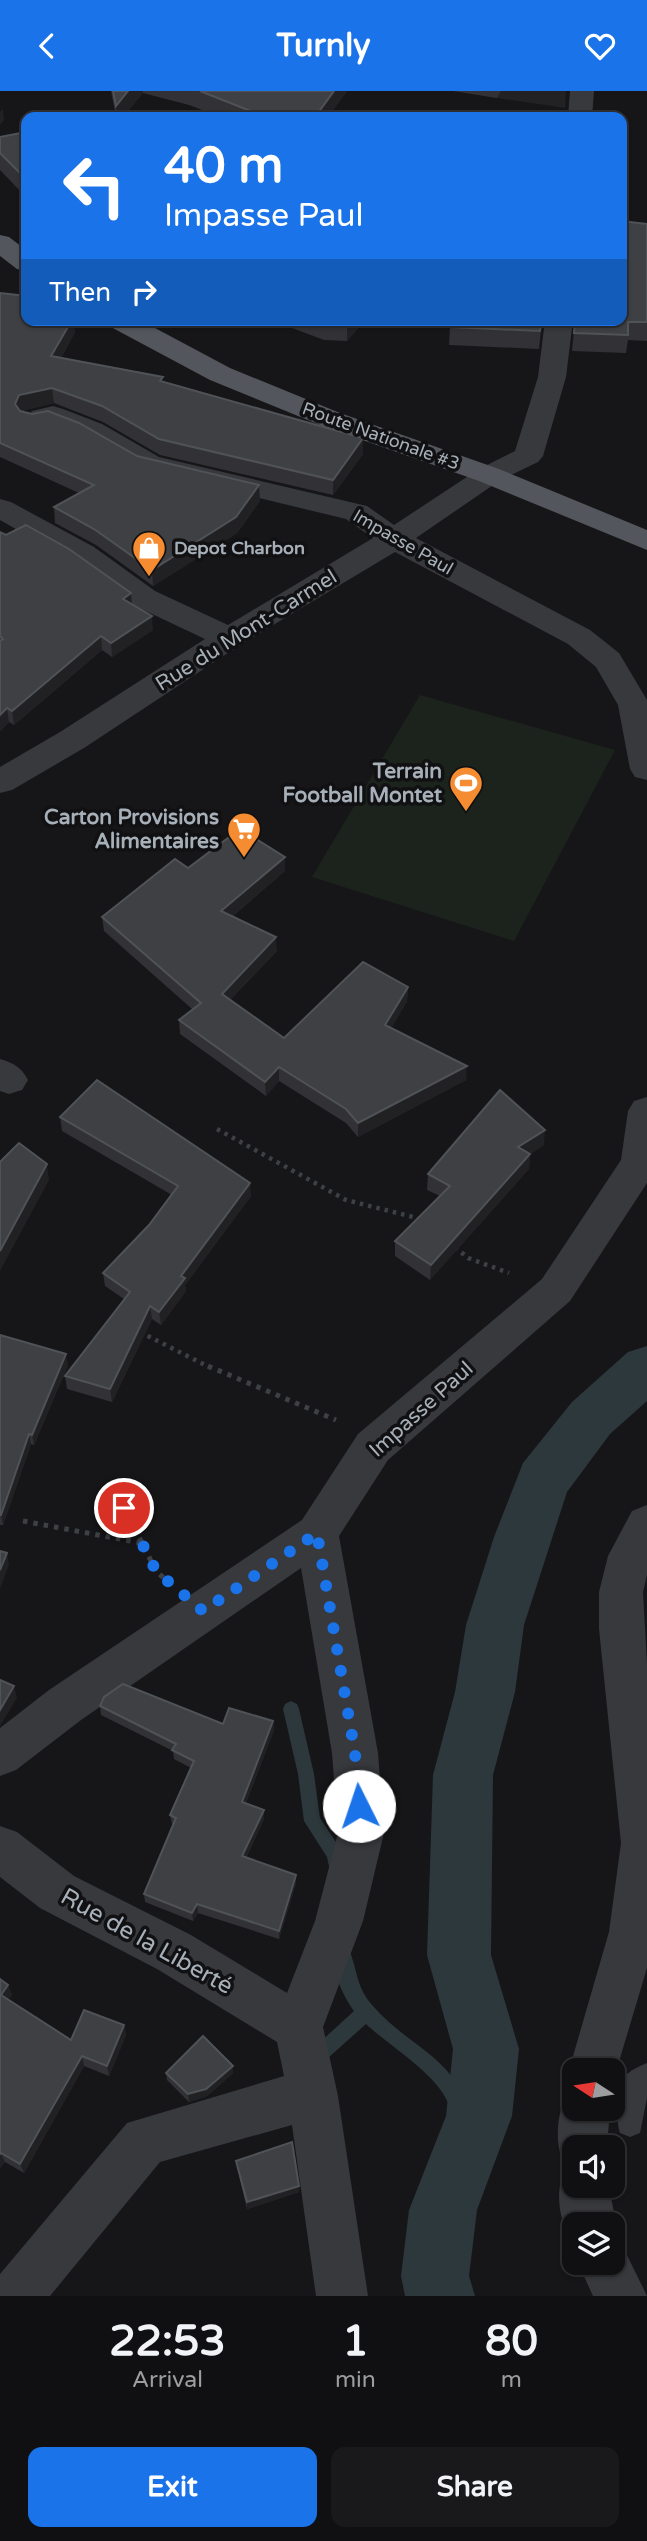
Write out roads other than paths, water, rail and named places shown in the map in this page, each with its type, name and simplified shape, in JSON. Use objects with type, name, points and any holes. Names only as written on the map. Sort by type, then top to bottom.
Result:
[{"type":"main road","points":[[0,243],[21,259]]},
{"type":"main road","name":"Route Nationale #3","points":[[137,326],[220,374],[330,419],[489,475],[647,541]]},
{"type":"street","points":[[580,112],[582,91]]},
{"type":"street","name":"Rue du Mont-Carmel","points":[[0,782],[72,740],[229,638],[394,539],[489,475],[528,456],[552,377],[558,326]]},
{"type":"street","name":"Impasse Paul","points":[[33,418],[53,415],[93,430],[149,463],[356,512],[394,539],[579,637],[608,660],[634,705],[647,769]]},
{"type":"street","points":[[0,509],[83,554],[144,598],[229,638]]},
{"type":"street","name":"Impasse Paul","points":[[0,1755],[65,1705],[317,1533],[373,1447],[556,1290],[640,1163],[647,1111]]},
{"type":"street","points":[[599,2058],[632,1977],[640,1932],[644,1821],[621,1629],[621,1592],[630,1556],[647,1524]]},
{"type":"street","points":[[317,1533],[355,1753],[361,1833],[339,1921],[298,2027],[313,2096],[342,2296]]},
{"type":"street","name":"Rue de la Liberté","points":[[0,1848],[57,1892],[174,1952],[298,2027]]},
{"type":"street","points":[[16,2296],[145,2141],[289,2100],[313,2096]]},
{"type":"street","points":[[592,2135],[604,2121]]},
{"type":"street","points":[[610,2275],[621,2296]]},
{"type":"lane","points":[[625,2096],[647,2077]]},
{"type":"waterway","points":[[440,2296],[435,2276],[443,2210],[479,2116],[486,2049],[459,1955],[463,1775],[485,1692],[495,1625],[543,1480],[591,1418],[647,1368]]},
{"type":"waterway","points":[[291,1709],[306,1774],[312,1821],[335,1854],[337,1870]]},
{"type":"waterway","points":[[342,1953],[347,1978],[355,1997],[367,2013],[412,2049],[454,2094],[461,2118],[465,2155]]},
{"type":"waterway","points":[[313,2060],[366,2012]]},
{"type":"place","name":"Depot Charbon","points":[[149,578]]},
{"type":"place","name":"Terrain Football Montet","points":[[466,813]]},
{"type":"place","name":"Carton Provisions Alimentaires","points":[[244,859]]}]
